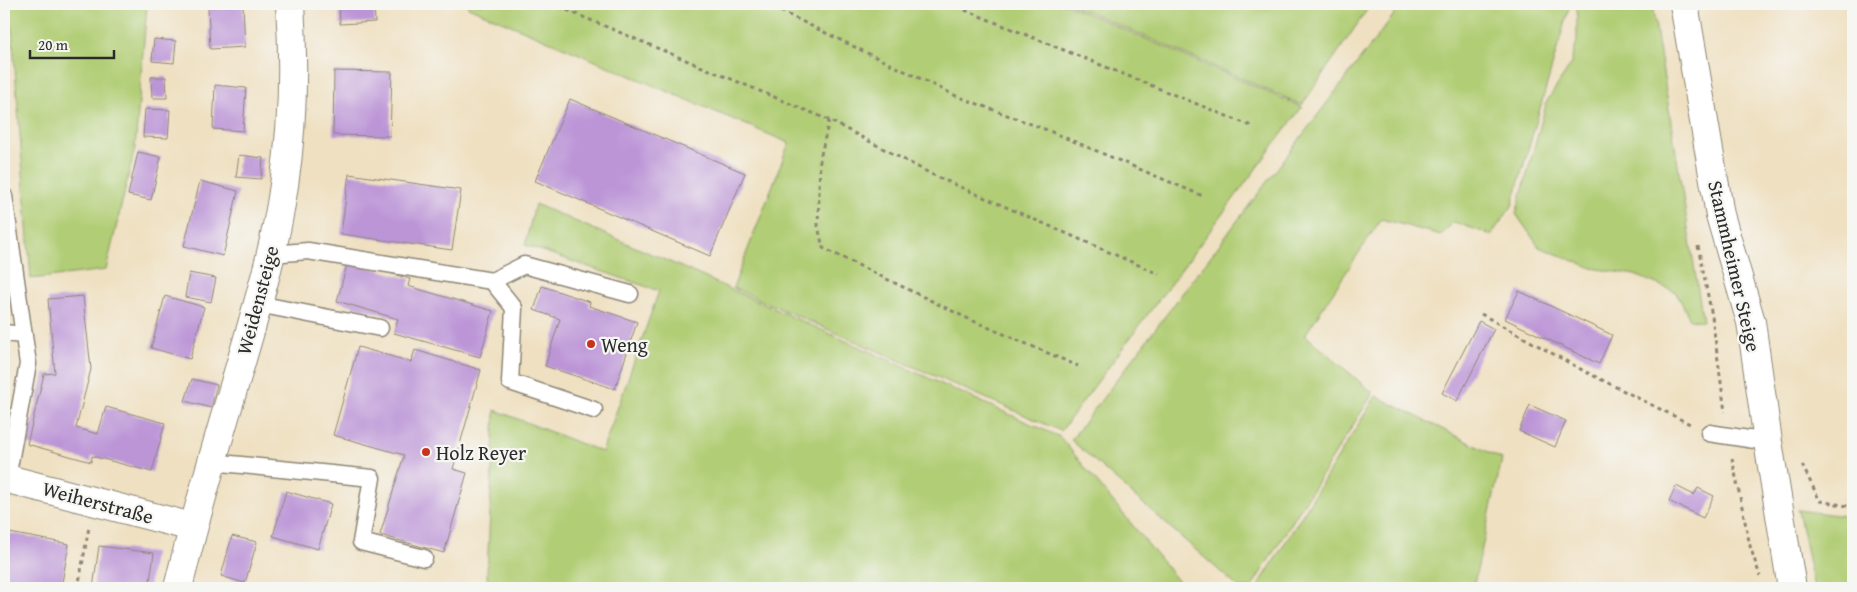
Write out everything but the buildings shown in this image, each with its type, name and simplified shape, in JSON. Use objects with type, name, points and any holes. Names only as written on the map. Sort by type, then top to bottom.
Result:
[{"type":"street","name":"Weidensteige","points":[[178,588],[192,527],[271,254],[284,186],[291,124],[292,46],[290,4]]},
{"type":"street","name":"Stammheimer Steige","points":[[1684,4],[1720,215],[1751,322],[1792,588]]},
{"type":"street","name":"Weiherstraße","points":[[6,478],[192,527]]},
{"type":"lane","points":[[4,196],[28,364],[6,478]]},
{"type":"lane","points":[[271,254],[308,251],[492,281],[524,265],[630,294]]},
{"type":"lane","points":[[492,281],[514,308],[510,382],[594,410]]},
{"type":"lane","points":[[258,304],[380,328]]},
{"type":"lane","points":[[4,333],[24,335]]},
{"type":"lane","points":[[1708,433],[1768,442]]},
{"type":"lane","points":[[211,462],[372,478],[361,542],[424,558]]},
{"type":"path","points":[[552,4],[829,120],[934,175],[1159,274]]},
{"type":"path","points":[[766,4],[954,95],[1047,130],[1202,196]]},
{"type":"path","points":[[950,4],[1254,127]]},
{"type":"path","points":[[829,120],[820,159],[818,226],[823,248],[970,320],[1078,366]]},
{"type":"path","points":[[1697,244],[1712,316],[1728,435],[1750,546],[1761,580]]},
{"type":"path","points":[[1481,314],[1584,371],[1708,433]]},
{"type":"path","points":[[1800,461],[1820,501],[1853,506]]},
{"type":"path","points":[[78,588],[94,501]]},
{"type":"green space","points":[[10,4],[147,4],[135,148],[106,270],[31,279]]},
{"type":"green space","points":[[466,4],[1066,4],[1302,107],[1061,431],[733,288],[789,143],[468,7]]},
{"type":"green space","points":[[1071,4],[1371,4],[1302,105]]},
{"type":"green space","points":[[1402,4],[1570,4],[1512,206],[1491,235],[1454,222],[1441,235],[1381,219],[1305,335],[1373,393],[1251,588],[1239,588],[1071,440]]},
{"type":"green space","points":[[1577,4],[1652,4],[1703,321],[1690,319],[1676,292],[1635,275],[1592,268],[1539,247],[1516,214],[1547,101],[1570,66],[1577,41]]},
{"type":"green space","points":[[535,204],[670,262],[1060,437],[1184,588],[488,588],[487,573],[495,410],[602,452],[659,291],[525,245]]},
{"type":"green space","points":[[1376,396],[1502,459],[1473,588],[1257,588]]},
{"type":"green space","points":[[1798,510],[1853,517],[1853,588],[1814,588]]},
{"type":"place","name":"Weng","points":[[591,344]]},
{"type":"place","name":"Holz Reyer","points":[[426,452]]}]
